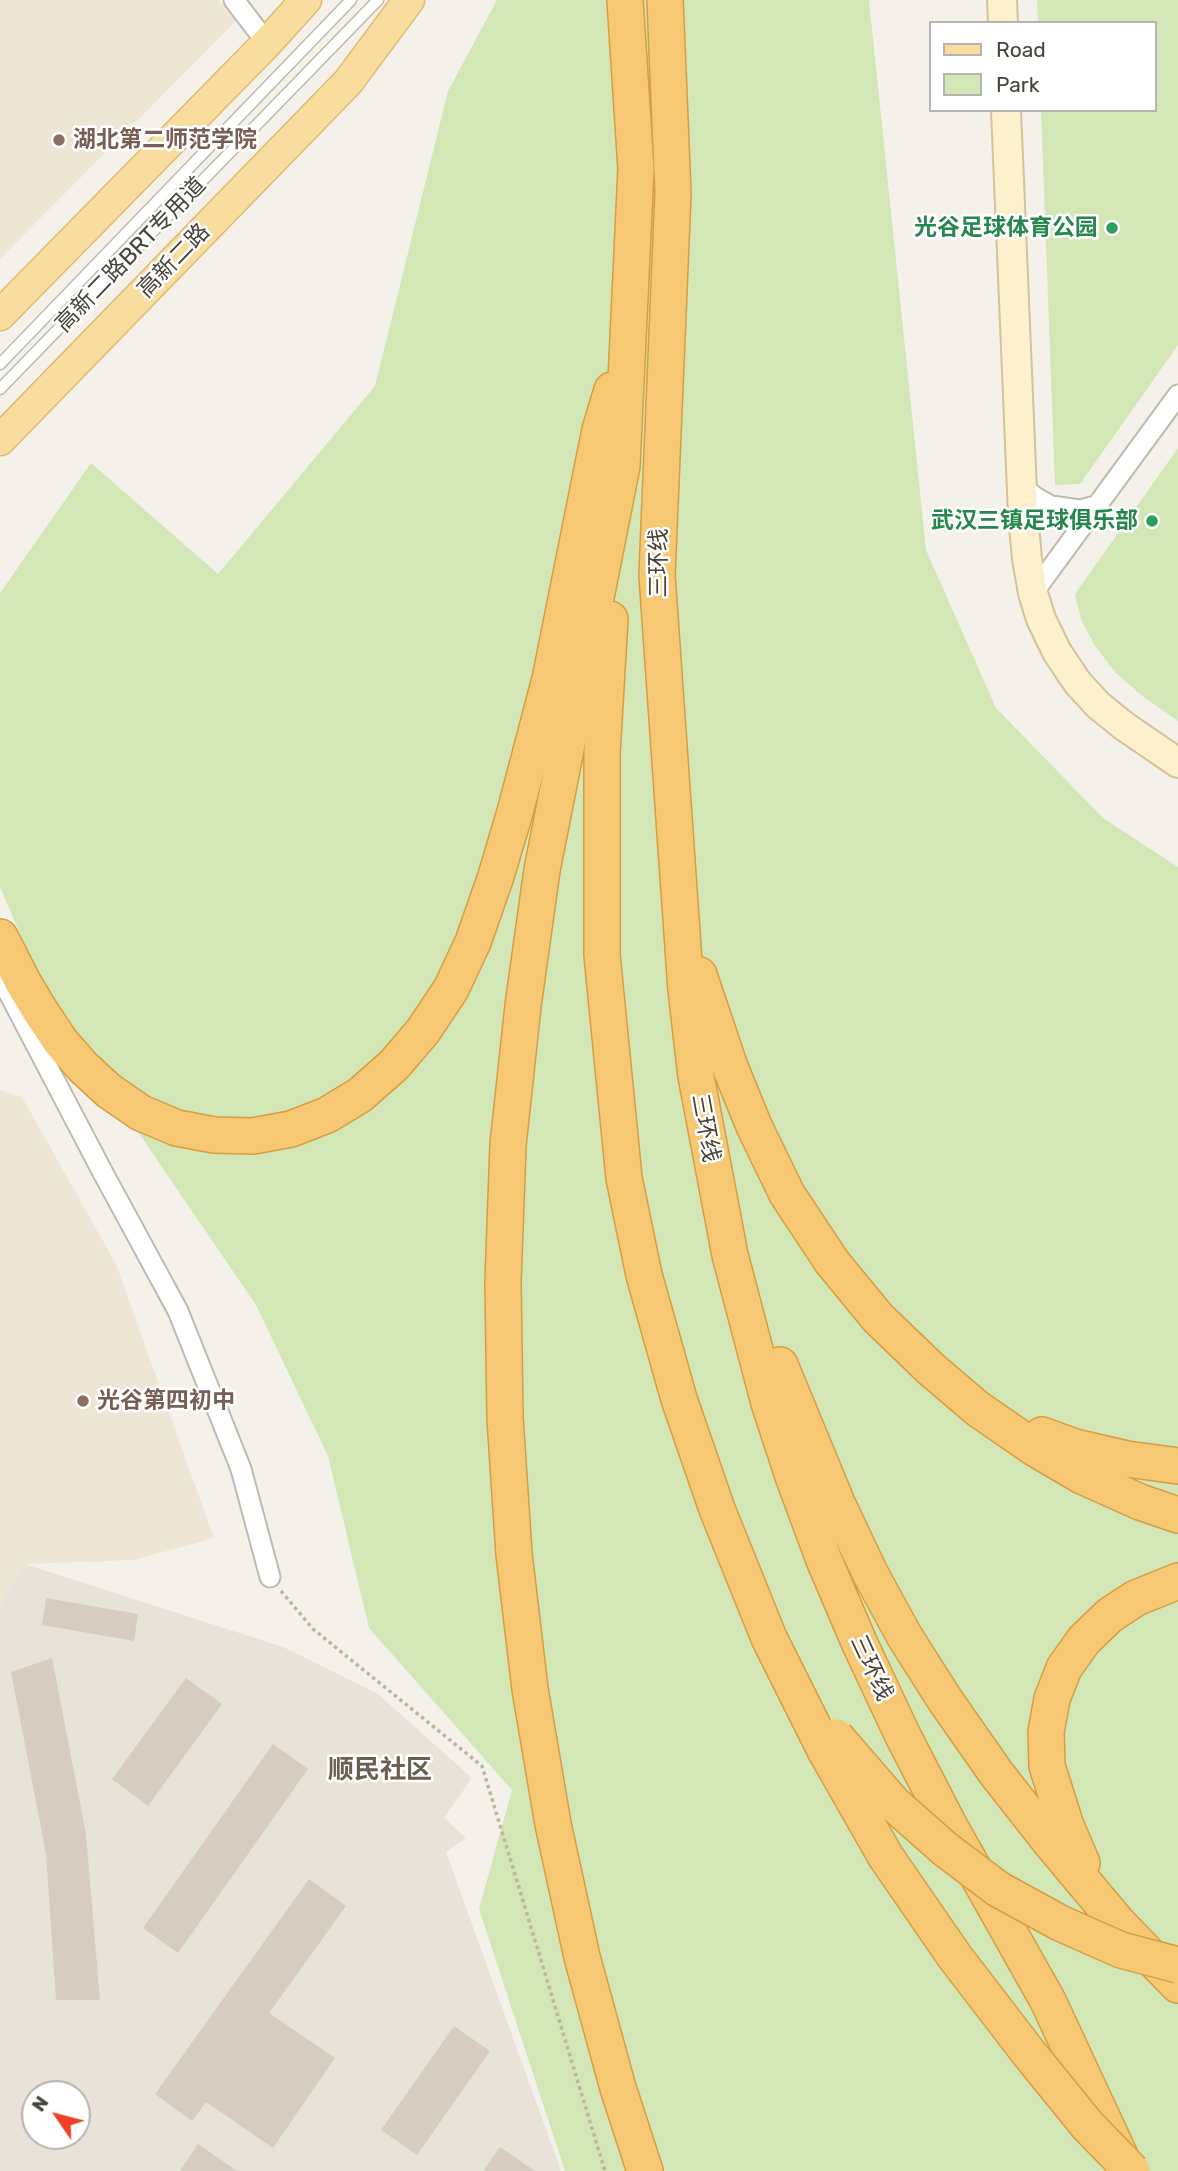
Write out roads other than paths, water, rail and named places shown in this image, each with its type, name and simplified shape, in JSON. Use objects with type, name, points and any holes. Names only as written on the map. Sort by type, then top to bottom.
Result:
[{"type":"highway","points":[[625,0],[636,169],[622,466],[602,753],[602,955],[624,1178],[643,1275],[679,1399],[717,1509],[769,1638],[825,1750],[886,1857],[955,1957],[1027,2052],[1088,2126],[1132,2171]]},
{"type":"highway","name":"三环线","points":[[665,0],[673,193],[657,575],[678,897],[696,1076],[730,1255],[769,1403],[794,1479],[824,1560],[859,1642],[949,1825],[1048,2001],[1126,2171]]},
{"type":"highway","points":[[0,937],[39,1009],[61,1042],[83,1067],[109,1091],[141,1113],[177,1128],[214,1135],[253,1136],[291,1129],[338,1109],[360,1095],[394,1065],[423,1031],[451,989],[473,942],[496,876],[550,679],[600,430],[629,330]]},
{"type":"highway","points":[[622,466],[542,870],[523,1006],[508,1145],[503,1282],[505,1418],[514,1554],[530,1689],[553,1824],[582,1957],[618,2088],[645,2171]]},
{"type":"highway","points":[[678,897],[694,959],[730,1067],[754,1126],[787,1194],[832,1262],[878,1318],[978,1409],[1036,1449],[1083,1476],[1140,1502],[1178,1515]]},
{"type":"highway","points":[[713,1169],[755,1298],[794,1404],[870,1573],[905,1637],[989,1762],[1051,1843],[1118,1923],[1178,1985]]},
{"type":"highway","points":[[978,1409],[1075,1447],[1127,1460],[1178,1466]]},
{"type":"highway","points":[[1118,1923],[1080,1859],[1066,1826],[1047,1766],[1046,1732],[1052,1699],[1064,1668],[1084,1640],[1110,1615],[1136,1598],[1178,1581]]},
{"type":"highway","points":[[769,1638],[806,1698],[848,1753],[893,1803],[945,1849],[998,1889],[1060,1923],[1121,1950],[1178,1965]]},
{"type":"main road","points":[[0,315],[306,0]]},
{"type":"main road","name":"高新二路","points":[[348,82],[409,0]]},
{"type":"main road","name":"高新二路","points":[[0,440],[348,82],[434,0]]},
{"type":"street","points":[[234,0],[267,43]]},
{"type":"street","points":[[1002,0],[1003,21]]},
{"type":"street","points":[[1006,112],[1022,486],[1026,548],[1033,593],[1041,620],[1057,652],[1077,682],[1098,705],[1124,726],[1178,763]]},
{"type":"street","points":[[1033,593],[1178,395]]},
{"type":"street","points":[[1022,486],[1051,506],[1080,510],[1096,506]]},
{"type":"street","points":[[0,976],[178,1311],[241,1469],[270,1577]]},
{"type":"lane","name":"高新二路BRT专用道","points":[[0,364],[351,0]]},
{"type":"lane","name":"高新二路BRT专用道","points":[[0,389],[378,0]]},
{"type":"place","name":"湖北第二师范学院","points":[[59,140]]},
{"type":"place","name":"光谷足球体育公园","points":[[1112,228]]},
{"type":"place","name":"武汉三镇足球俱乐部","points":[[1152,521]]},
{"type":"place","name":"光谷第四初中","points":[[83,1401]]},
{"type":"district","name":"顺民社区","points":[[380,1770]]}]
